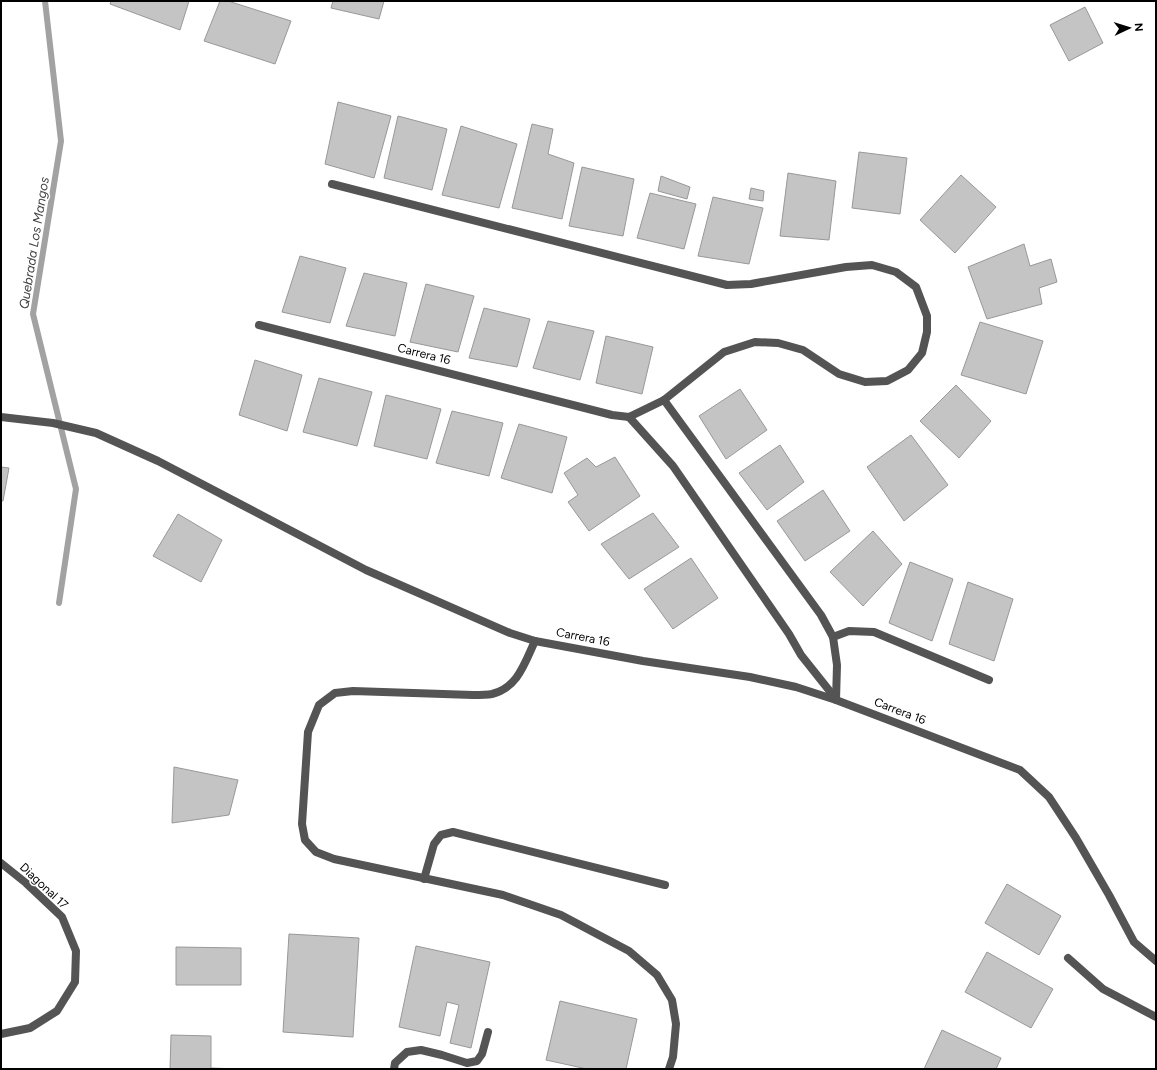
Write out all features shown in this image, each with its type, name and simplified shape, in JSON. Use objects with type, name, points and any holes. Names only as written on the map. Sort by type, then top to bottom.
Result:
[{"type":"street","points":[[332,184],[728,285],[751,284],[846,267],[872,265],[896,272],[916,287],[927,316],[927,332],[922,353],[908,370],[887,381],[865,382],[838,374],[803,350],[778,343],[755,342],[724,352],[664,400],[629,417],[673,466],[789,634],[801,655],[836,700]]},
{"type":"street","name":"Carrera 16","points":[[259,325],[612,415],[629,417]]},
{"type":"street","points":[[664,400],[822,615],[833,637],[837,665],[836,700]]},
{"type":"street","name":"Carrera 16","points":[[1,416],[53,423],[96,433],[158,461],[366,570],[510,633],[535,641],[643,661],[750,677],[796,687],[836,700],[1020,770],[1048,797],[1076,838],[1134,942],[1156,961]]},
{"type":"street","points":[[833,637],[849,631],[874,632],[989,680]]},
{"type":"street","points":[[535,641],[521,673],[508,687],[492,694],[473,695],[353,691],[335,693],[319,705],[308,732],[302,824],[305,840],[316,852],[334,860],[504,895],[561,915],[629,951],[657,975],[672,1000],[676,1024],[673,1057],[669,1069]]},
{"type":"street","points":[[424,879],[434,844],[441,835],[453,832],[665,885]]},
{"type":"street","name":"Diagonal 17","points":[[1,863],[26,883],[62,917],[76,951],[75,982],[57,1011],[30,1028],[1,1034]]},
{"type":"street","points":[[1068,958],[1103,990],[1156,1018]]},
{"type":"street","points":[[394,1069],[395,1063],[407,1052],[421,1050],[467,1063],[477,1061],[482,1054],[488,1032]]},
{"type":"building","points":[[111,1],[189,1],[180,30],[110,4]]},
{"type":"building","points":[[220,1],[228,1],[291,21],[275,64],[204,41]]},
{"type":"building","points":[[333,1],[384,1],[379,19],[331,8]]},
{"type":"building","points":[[1085,7],[1103,43],[1069,61],[1050,25]]},
{"type":"building","points":[[338,102],[391,116],[374,178],[325,164]]},
{"type":"building","points":[[398,116],[447,129],[432,190],[384,178]]},
{"type":"building","points":[[532,124],[553,129],[548,154],[574,163],[562,219],[512,208]]},
{"type":"building","points":[[461,126],[517,144],[499,208],[442,195]]},
{"type":"building","points":[[859,152],[907,158],[900,214],[852,208]]},
{"type":"building","points":[[582,167],[634,179],[623,236],[569,226]]},
{"type":"building","points":[[788,173],[836,181],[829,240],[780,236]]},
{"type":"building","points":[[961,175],[996,207],[955,253],[920,220]]},
{"type":"building","points":[[661,176],[690,187],[687,199],[658,191]]},
{"type":"building","points":[[751,188],[764,191],[763,201],[749,199]]},
{"type":"building","points":[[650,193],[696,204],[684,249],[637,238]]},
{"type":"building","points":[[713,197],[763,208],[749,264],[698,256]]},
{"type":"building","points":[[1024,244],[1030,266],[1051,259],[1057,282],[1039,288],[1042,304],[987,319],[968,267]]},
{"type":"building","points":[[300,256],[346,268],[330,323],[282,312]]},
{"type":"building","points":[[364,273],[407,283],[395,336],[346,326]]},
{"type":"building","points":[[426,284],[474,296],[458,352],[410,342]]},
{"type":"building","points":[[484,308],[530,319],[517,367],[469,358]]},
{"type":"building","points":[[548,321],[594,331],[580,380],[533,368]]},
{"type":"building","points":[[980,322],[1043,341],[1026,394],[961,375]]},
{"type":"building","points":[[606,336],[653,347],[642,394],[596,383]]},
{"type":"building","points":[[255,360],[302,375],[287,431],[239,415]]},
{"type":"building","points":[[319,378],[372,392],[357,446],[303,432]]},
{"type":"building","points":[[956,385],[991,421],[959,458],[920,421]]},
{"type":"building","points":[[740,389],[767,430],[726,459],[699,416]]},
{"type":"building","points":[[386,395],[441,409],[427,459],[374,446]]},
{"type":"building","points":[[452,411],[503,423],[489,476],[436,463]]},
{"type":"building","points":[[519,424],[567,437],[552,493],[501,478]]},
{"type":"building","points":[[911,435],[948,485],[904,521],[867,467]]},
{"type":"building","points":[[780,445],[804,482],[767,510],[739,473]]},
{"type":"building","points":[[615,457],[640,496],[589,531],[568,502],[578,495],[564,473],[587,458],[596,467]]},
{"type":"building","points":[[1,467],[9,468],[3,501],[1,501]]},
{"type":"building","points":[[823,490],[850,531],[805,561],[777,521]]},
{"type":"building","points":[[653,513],[679,547],[629,579],[601,544]]},
{"type":"building","points":[[178,514],[222,540],[201,582],[153,556]]},
{"type":"building","points":[[873,531],[902,564],[863,606],[830,572]]},
{"type":"building","points":[[691,558],[718,598],[673,629],[644,589]]},
{"type":"building","points":[[910,562],[953,579],[932,641],[889,623]]},
{"type":"building","points":[[968,582],[1013,599],[994,661],[949,644]]},
{"type":"building","points":[[174,767],[238,780],[229,815],[172,823]]},
{"type":"building","points":[[1007,884],[1061,916],[1039,955],[985,923]]},
{"type":"building","points":[[289,934],[359,938],[353,1037],[283,1032]]},
{"type":"building","points":[[416,946],[490,962],[471,1048],[450,1043],[459,1005],[447,1002],[440,1036],[399,1027]]},
{"type":"building","points":[[176,947],[241,948],[241,985],[176,985]]},
{"type":"building","points":[[987,952],[1053,989],[1031,1028],[965,992]]},
{"type":"building","points":[[560,1001],[637,1019],[626,1069],[587,1069],[546,1060]]},
{"type":"building","points":[[942,1030],[1001,1058],[996,1069],[924,1069]]},
{"type":"building","points":[[171,1035],[211,1036],[211,1068],[237,1069],[170,1069]]},
{"type":"waterway","name":"Quebrada Los Mangos","points":[[45,1],[61,141],[33,314],[76,489],[59,603]]}]
